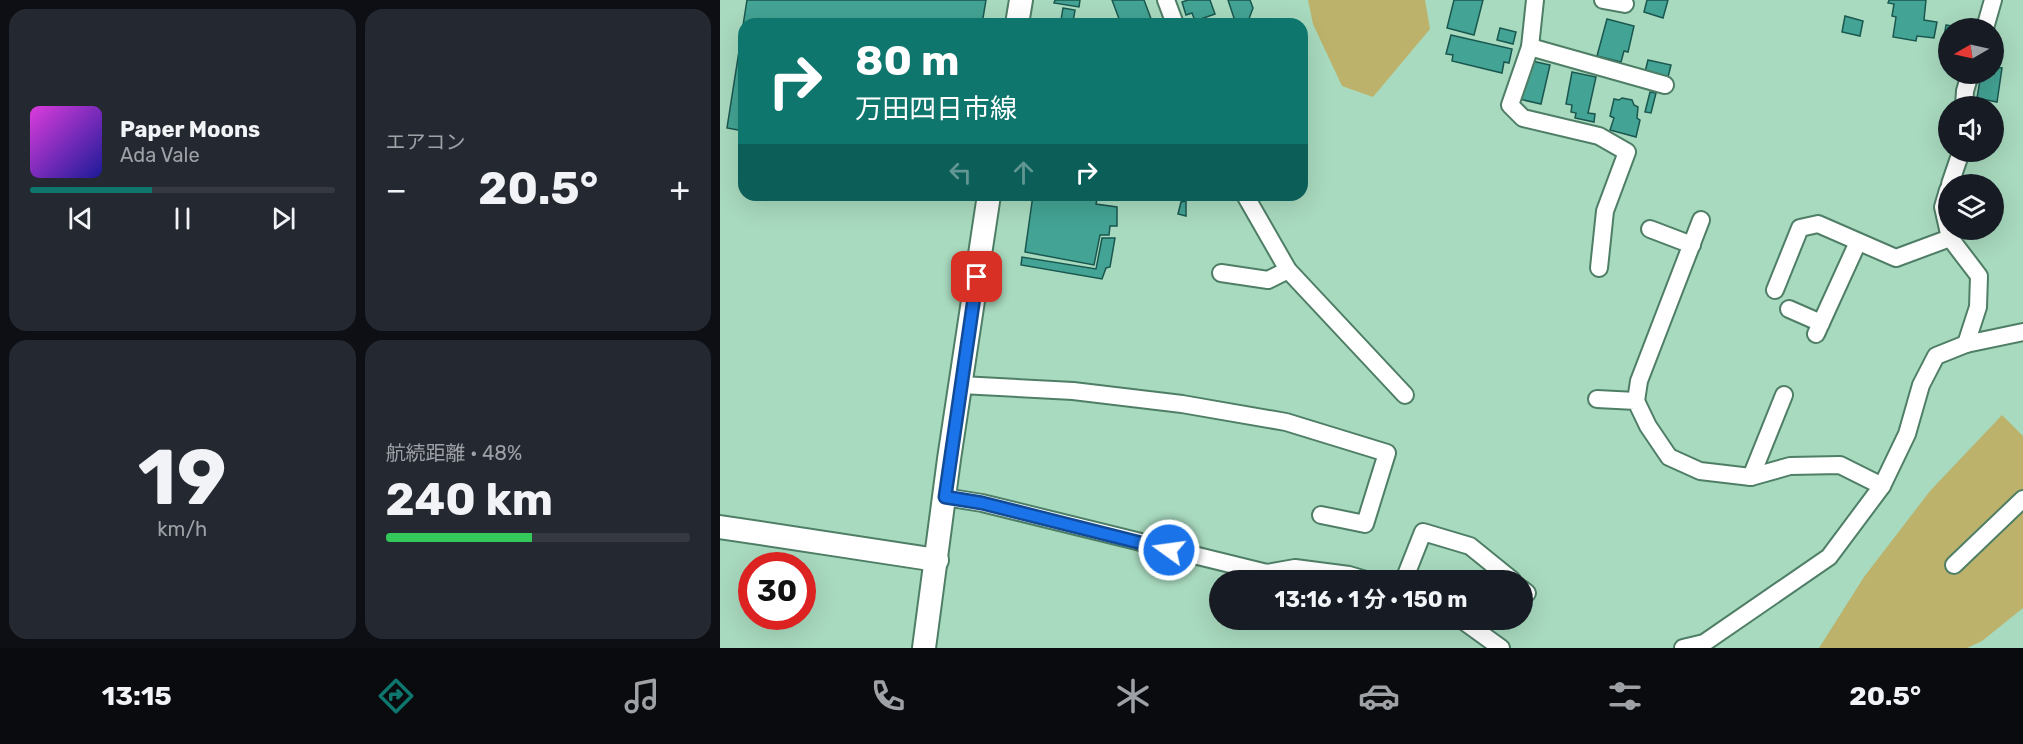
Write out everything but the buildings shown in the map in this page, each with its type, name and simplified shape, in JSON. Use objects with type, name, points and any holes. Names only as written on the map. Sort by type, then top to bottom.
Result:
[{"type":"main road","points":[[1018,18],[1021,0]]},
{"type":"main road","points":[[924,648],[988,201]]},
{"type":"main road","points":[[720,527],[937,560]]},
{"type":"street","points":[[1166,0],[1173,18]]},
{"type":"street","points":[[1534,0],[1530,47],[1510,105],[1523,118],[1599,136],[1627,152],[1605,211],[1599,268]]},
{"type":"street","points":[[1603,0],[1625,4]]},
{"type":"street","points":[[1988,18],[1993,0]]},
{"type":"street","points":[[1530,47],[1665,85]]},
{"type":"street","points":[[1248,201],[1288,270],[1405,395]]},
{"type":"street","points":[[1701,220],[1639,381],[1636,401],[1648,426],[1669,457],[1700,471],[1751,477],[1790,466],[1840,465],[1882,486]]},
{"type":"street","points":[[1775,290],[1800,228],[1818,224],[1896,258],[1945,240]]},
{"type":"street","points":[[1650,229],[1692,244]]},
{"type":"street","points":[[1952,240],[1979,276],[1978,307],[1966,344]]},
{"type":"street","points":[[1790,309],[1819,328],[1858,242]]},
{"type":"street","points":[[1221,273],[1268,280],[1288,270]]},
{"type":"street","points":[[1683,648],[1704,643],[1829,557],[1882,486],[1907,434],[1921,385],[1936,356],[1966,344],[2021,336]]},
{"type":"street","points":[[961,386],[1073,391],[1182,404],[1286,422],[1387,453],[1365,524],[1321,514]]},
{"type":"street","points":[[1751,477],[1784,395]]},
{"type":"street","points":[[1597,399],[1636,401]]},
{"type":"street","points":[[945,497],[982,503],[1254,570]]},
{"type":"street","points":[[1954,565],[2023,499]]},
{"type":"street","points":[[1408,570],[1423,532],[1470,546],[1489,570]]},
{"type":"street","points":[[1283,570],[1295,568],[1310,570]]},
{"type":"street","points":[[1478,630],[1501,648]]},
{"type":"shaded area","points":[[1308,0],[1425,0],[1430,29],[1373,97],[1342,86],[1313,24]]},
{"type":"shaded area","points":[[2002,415],[2023,436],[2023,608],[1982,641],[1967,648],[1819,648],[1864,577],[1930,491]]},
{"type":"route","points":[[977,277],[945,497],[982,503],[1169,550]]}]
